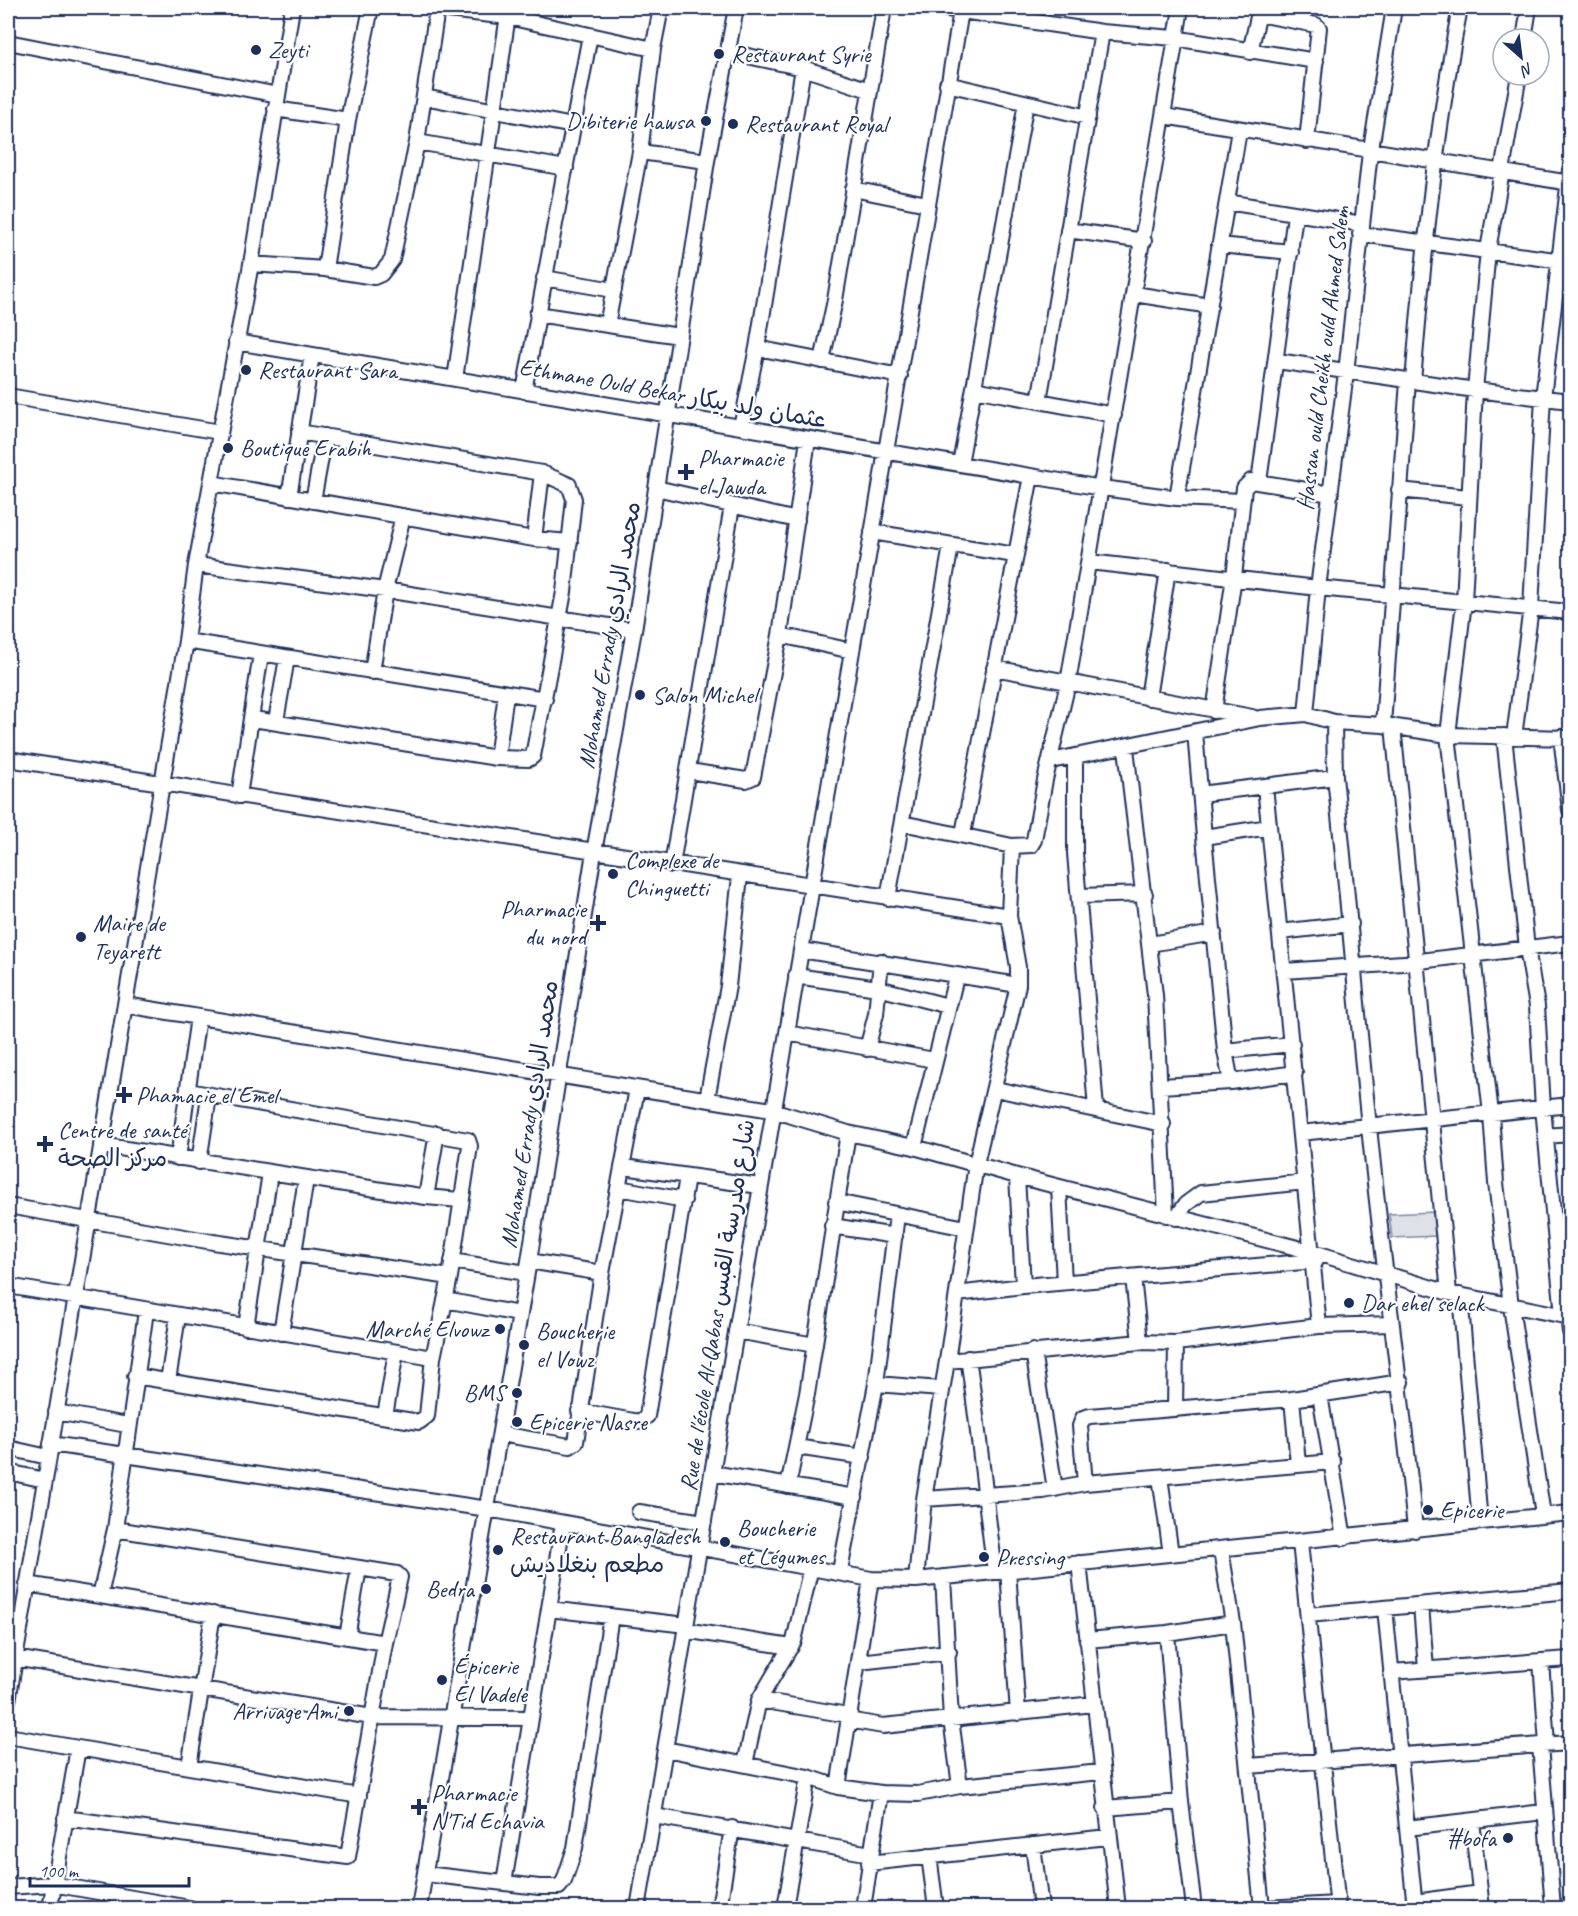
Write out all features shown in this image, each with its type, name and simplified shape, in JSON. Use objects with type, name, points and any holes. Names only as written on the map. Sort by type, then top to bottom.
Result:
[{"type":"street","points":[[8,1701],[11,1657],[27,1584],[45,1480],[186,641],[196,565],[251,264],[292,8]]},
{"type":"street","points":[[325,269],[348,120],[371,8]]},
{"type":"street","points":[[251,264],[325,269],[374,277],[388,268],[392,260],[417,142],[434,8],[508,12],[590,35],[653,49]]},
{"type":"street","points":[[607,326],[640,152],[653,49],[662,8]]},
{"type":"street","name":"Mohamed Errady محمد الرادي","points":[[419,1908],[488,1509],[594,852],[634,630],[707,161],[736,8]]},
{"type":"street","points":[[822,361],[835,300],[884,8]]},
{"type":"street","points":[[941,8],[1006,12],[1102,32],[1174,38],[1316,61]]},
{"type":"street","points":[[902,823],[1012,846],[1032,844],[1068,683],[1144,241],[1174,38],[1181,8]]},
{"type":"street","name":"Hassan ould Cheikh ould Ahmed Salem","points":[[1306,714],[1318,588],[1346,373],[1361,229],[1394,8]]},
{"type":"street","points":[[1460,8],[1450,58],[1425,244],[1399,490],[1388,725],[1416,962],[1431,1119],[1455,1294],[1480,1522]]},
{"type":"street","points":[[1526,27],[1529,8]]},
{"type":"street","name":"Rue de l'école Al-Qabas شارع مدرسة القبس","points":[[638,1908],[772,1110],[961,11]]},
{"type":"street","points":[[1250,52],[1259,11],[1316,25],[1319,30],[1307,141]]},
{"type":"street","points":[[454,380],[508,12]]},
{"type":"street","points":[[1039,401],[1102,32]]},
{"type":"street","points":[[524,391],[590,35]]},
{"type":"street","points":[[8,42],[348,120]]},
{"type":"street","points":[[729,51],[803,68],[869,90]]},
{"type":"street","points":[[741,427],[757,348],[803,68]]},
{"type":"street","points":[[947,84],[1089,117]]},
{"type":"street","points":[[1517,87],[1500,170],[1488,250],[1475,390],[1464,602],[1448,735],[1491,1114],[1496,1183],[1511,1306],[1543,1515]]},
{"type":"street","points":[[424,97],[573,126]]},
{"type":"street","points":[[960,464],[1026,103]]},
{"type":"street","points":[[1164,116],[1372,153],[1570,179],[1565,261],[1543,398],[1531,608],[1509,736],[1527,948],[1536,1006],[1543,1108],[1570,1332]]},
{"type":"street","points":[[1178,498],[1239,130]]},
{"type":"street","points":[[417,142],[488,152],[566,168]]},
{"type":"street","points":[[640,152],[707,161]]},
{"type":"street","points":[[853,189],[927,204]]},
{"type":"street","points":[[1227,202],[1425,244],[1565,261]]},
{"type":"street","points":[[1259,482],[1295,215]]},
{"type":"street","points":[[1068,230],[1144,241]]},
{"type":"street","points":[[1219,245],[1291,252]]},
{"type":"street","points":[[544,278],[615,290]]},
{"type":"street","points":[[1134,294],[1210,306]]},
{"type":"street","points":[[537,314],[679,336]]},
{"type":"street","name":"Ethmane Ould Bekar عثمان ولد بيكار","points":[[236,342],[1102,488],[1178,498],[1242,501]]},
{"type":"street","points":[[757,348],[900,376]]},
{"type":"street","points":[[289,496],[312,355]]},
{"type":"street","points":[[1277,361],[1346,373],[1570,400]]},
{"type":"street","points":[[974,389],[1114,415]]},
{"type":"street","points":[[8,396],[220,432]]},
{"type":"street","points":[[253,719],[497,758],[531,758],[545,699],[570,552],[573,491],[569,485],[542,473],[299,432]]},
{"type":"street","points":[[313,501],[326,436]]},
{"type":"street","points":[[689,771],[746,780],[753,777],[780,635],[808,439]]},
{"type":"street","points":[[534,539],[542,473]]},
{"type":"street","points":[[963,834],[1031,476]]},
{"type":"street","points":[[1214,711],[1234,577],[1242,501],[1247,484],[1259,482],[1331,494]]},
{"type":"street","points":[[211,483],[534,539],[570,542]]},
{"type":"street","points":[[656,488],[797,520]]},
{"type":"street","points":[[1399,490],[1468,497]]},
{"type":"street","points":[[672,865],[732,506]]},
{"type":"street","points":[[372,672],[385,590],[403,516]]},
{"type":"street","points":[[872,532],[1016,555]]},
{"type":"street","points":[[888,898],[951,546]]},
{"type":"street","points":[[1089,562],[1318,588],[1570,612]]},
{"type":"street","points":[[196,565],[385,590],[634,630]]},
{"type":"street","points":[[1148,698],[1168,570]]},
{"type":"street","points":[[780,635],[852,651]]},
{"type":"street","points":[[186,641],[545,699]]},
{"type":"street","points":[[239,796],[253,719],[261,654]]},
{"type":"street","points":[[276,722],[287,658]]},
{"type":"street","points":[[994,668],[1260,718]]},
{"type":"street","points":[[497,758],[506,694]]},
{"type":"street","points":[[1051,761],[1126,748],[1260,718],[1306,714],[1334,722],[1388,725],[1448,735],[1566,738],[1570,810]]},
{"type":"street","points":[[1334,722],[1335,777],[1369,1126],[1385,1272],[1401,1382],[1415,1530]]},
{"type":"street","points":[[1195,732],[1225,1051],[1231,1082]]},
{"type":"street","points":[[1126,748],[1150,944],[1171,1216]]},
{"type":"street","points":[[1075,756],[1075,853],[1096,1109]]},
{"type":"street","points":[[8,759],[740,876],[1009,916]]},
{"type":"street","points":[[1200,794],[1335,777]]},
{"type":"street","points":[[1265,786],[1314,1257],[1319,1326]]},
{"type":"street","points":[[1204,837],[1269,827]]},
{"type":"street","points":[[916,1580],[924,1499],[976,1164],[1018,985],[1018,968],[1009,916],[1012,846]]},
{"type":"street","points":[[707,1099],[728,986],[740,876]]},
{"type":"street","points":[[1079,896],[1144,894]]},
{"type":"street","points":[[1280,932],[1351,924]]},
{"type":"street","points":[[1150,944],[1214,933]]},
{"type":"street","points":[[1284,971],[1416,962],[1570,943]]},
{"type":"street","points":[[801,950],[881,961],[956,977],[1018,985]]},
{"type":"street","points":[[867,1049],[876,1014],[881,961]]},
{"type":"street","points":[[796,976],[878,988],[948,1006]]},
{"type":"street","points":[[914,1147],[956,977]]},
{"type":"street","points":[[125,1005],[772,1110],[848,1133],[914,1147],[1314,1257],[1385,1272],[1455,1294],[1567,1316]]},
{"type":"street","points":[[178,1158],[198,1017]]},
{"type":"street","points":[[787,1033],[934,1060]]},
{"type":"street","points":[[1225,1051],[1292,1044]]},
{"type":"street","points":[[1160,1086],[1231,1082],[1295,1073]]},
{"type":"street","points":[[500,1434],[573,1445],[602,1273],[624,1167],[637,1089]]},
{"type":"street","points":[[995,1089],[1163,1124]]},
{"type":"street","points":[[135,1377],[385,1416],[424,1421],[427,1416],[433,1358],[450,1277],[470,1146],[464,1138],[188,1091]]},
{"type":"street","points":[[199,1162],[209,1096]]},
{"type":"street","points":[[1300,1132],[1570,1105]]},
{"type":"street","points":[[426,1197],[437,1133]]},
{"type":"street","points":[[788,1486],[815,1345],[848,1133]]},
{"type":"street","points":[[1546,1136],[1570,1134]]},
{"type":"street","points":[[101,1145],[306,1179],[460,1200]]},
{"type":"street","points":[[624,1167],[760,1186]]},
{"type":"street","points":[[246,1327],[270,1173]]},
{"type":"street","points":[[1017,1176],[1023,1286]]},
{"type":"street","points":[[579,1411],[639,1422],[648,1416],[687,1177]]},
{"type":"street","points":[[281,1333],[306,1179]]},
{"type":"street","points":[[1171,1216],[1201,1193],[1305,1182]]},
{"type":"street","points":[[1059,1187],[1064,1282]]},
{"type":"street","points":[[619,1188],[684,1200]]},
{"type":"street","points":[[836,1202],[966,1228]]},
{"type":"street","points":[[8,1206],[202,1240],[450,1277]]},
{"type":"street","points":[[840,1571],[876,1384],[897,1215]]},
{"type":"street","points":[[832,1226],[895,1236]]},
{"type":"street","points":[[957,1294],[1314,1257]]},
{"type":"street","points":[[452,1261],[602,1273]]},
{"type":"street","points":[[1133,1277],[1140,1342]]},
{"type":"street","points":[[8,1286],[433,1358]]},
{"type":"street","points":[[445,1300],[519,1314]]},
{"type":"street","points":[[100,1596],[115,1529],[146,1311]]},
{"type":"street","points":[[168,1381],[178,1316]]},
{"type":"street","points":[[947,1361],[1140,1342],[1176,1342],[1319,1326],[1392,1324]]},
{"type":"street","points":[[736,1331],[815,1345]]},
{"type":"street","points":[[1175,1409],[1176,1342]]},
{"type":"street","points":[[1034,1351],[1055,1489]]},
{"type":"street","points":[[385,1416],[396,1352]]},
{"type":"street","points":[[968,1358],[979,1430],[984,1496],[1001,1571],[1018,1713]]},
{"type":"street","points":[[1085,1483],[1080,1426],[1083,1418],[1292,1399],[1401,1382]]},
{"type":"street","points":[[876,1384],[941,1389]]},
{"type":"street","points":[[1320,1395],[1344,1538]]},
{"type":"street","points":[[1292,1399],[1298,1464]]},
{"type":"street","points":[[56,1412],[128,1425]]},
{"type":"street","points":[[8,1448],[125,1456],[488,1509],[700,1549],[840,1571],[871,1579],[916,1580],[1344,1538],[1570,1513]]},
{"type":"street","points":[[796,1448],[862,1456]]},
{"type":"street","points":[[924,1499],[984,1496],[1055,1489],[1085,1483],[1333,1462]]},
{"type":"street","points":[[8,1472],[45,1480]]},
{"type":"street","points":[[712,1473],[855,1497]]},
{"type":"street","points":[[1160,1477],[1171,1554]]},
{"type":"street","points":[[639,1512],[704,1522]]},
{"type":"street","points":[[504,1883],[563,1523]]},
{"type":"street","points":[[65,1818],[348,1857],[385,1643],[400,1577],[359,1568],[115,1529]]},
{"type":"street","points":[[1221,1550],[1233,1623],[1263,1908],[1338,1906],[1300,1542]]},
{"type":"street","points":[[1079,1563],[1108,1837],[1118,1908]]},
{"type":"street","points":[[746,1764],[759,1700],[791,1647],[812,1567]]},
{"type":"street","points":[[347,1637],[359,1568]]},
{"type":"street","points":[[943,1577],[951,1719],[960,1786]]},
{"type":"street","points":[[838,1787],[871,1579]]},
{"type":"street","points":[[27,1584],[385,1643]]},
{"type":"street","points":[[1308,1615],[1570,1591]]},
{"type":"street","points":[[1421,1605],[1426,1669]]},
{"type":"street","points":[[1385,1608],[1415,1905],[1480,1893]]},
{"type":"street","points":[[549,1609],[686,1627],[791,1647]]},
{"type":"street","points":[[189,1767],[213,1614]]},
{"type":"street","points":[[425,1874],[549,1887],[559,1887],[564,1881],[574,1848],[611,1616]]},
{"type":"street","points":[[1087,1640],[1167,1633],[1233,1623]]},
{"type":"street","points":[[1167,1633],[1181,1802],[1194,1908]]},
{"type":"street","points":[[859,1662],[949,1652]]},
{"type":"street","points":[[11,1657],[372,1717],[530,1718]]},
{"type":"street","points":[[1391,1672],[1570,1659]]},
{"type":"street","points":[[1541,1661],[1544,1812],[1553,1908]]},
{"type":"street","points":[[759,1700],[883,1726],[1094,1704]]},
{"type":"street","points":[[8,1737],[359,1796]]},
{"type":"street","points":[[1248,1766],[1570,1743]]},
{"type":"street","points":[[50,1908],[52,1884],[78,1748]]},
{"type":"street","points":[[665,1749],[808,1777],[838,1787],[881,1793],[918,1794],[960,1786],[1101,1772]]},
{"type":"street","points":[[785,1908],[808,1777]]},
{"type":"street","points":[[863,1908],[881,1793]]},
{"type":"street","points":[[1105,1808],[1181,1802]]},
{"type":"street","points":[[1407,1828],[1544,1812]]},
{"type":"street","points":[[654,1816],[732,1828],[870,1859],[929,1856],[1108,1837]]},
{"type":"street","points":[[1472,1821],[1482,1908]]},
{"type":"street","points":[[719,1908],[732,1828]]},
{"type":"street","points":[[1033,1845],[1041,1908]]},
{"type":"street","points":[[929,1856],[936,1908]]},
{"type":"street","points":[[8,1887],[52,1884],[190,1908]]},
{"type":"shaded area","points":[[1435,1212],[1437,1236],[1392,1238],[1389,1214]]},
{"type":"place","name":"Zeyti","points":[[256,50]]},
{"type":"place","name":"Restaurant Syrie","points":[[719,54]]},
{"type":"place","name":"Dibiterie hawsa","points":[[706,121]]},
{"type":"place","name":"Restaurant Royal","points":[[733,124]]},
{"type":"place","name":"Restaurant Sara","points":[[246,370]]},
{"type":"place","name":"Boutique Erabih","points":[[228,448]]},
{"type":"place","name":"Pharmacie el Jawda","points":[[686,472]]},
{"type":"place","name":"Salon Michel","points":[[640,695]]},
{"type":"place","name":"Complexe de Chinguetti","points":[[613,874]]},
{"type":"place","name":"Pharmacie du nord","points":[[598,923]]},
{"type":"place","name":"Maire de Teyarett","points":[[81,937]]},
{"type":"place","name":"Phamacie el Emel","points":[[124,1095]]},
{"type":"place","name":"Centre de santé مركز الصحة","points":[[45,1144]]},
{"type":"place","name":"Dar ehel selack","points":[[1349,1303]]},
{"type":"place","name":"Marché Elvowz","points":[[500,1329]]},
{"type":"place","name":"Boucherie el Vowz","points":[[524,1345]]},
{"type":"place","name":"BMS","points":[[517,1393]]},
{"type":"place","name":"Epicerie Nasre","points":[[517,1422]]},
{"type":"place","name":"Epicerie","points":[[1428,1510]]},
{"type":"place","name":"Boucherie et Légumes","points":[[725,1542]]},
{"type":"place","name":"Restaurant Bangladesh مطعم بنغلاديش","points":[[498,1550]]},
{"type":"place","name":"Pressing","points":[[984,1557]]},
{"type":"place","name":"Bedra","points":[[486,1589]]},
{"type":"place","name":"Épicerie El Vadele","points":[[442,1680]]},
{"type":"place","name":"Arrivage Ami","points":[[349,1711]]},
{"type":"place","name":"Pharmacie N'Tid Echavia","points":[[419,1807]]},
{"type":"place","name":"#bofa","points":[[1508,1838]]}]
